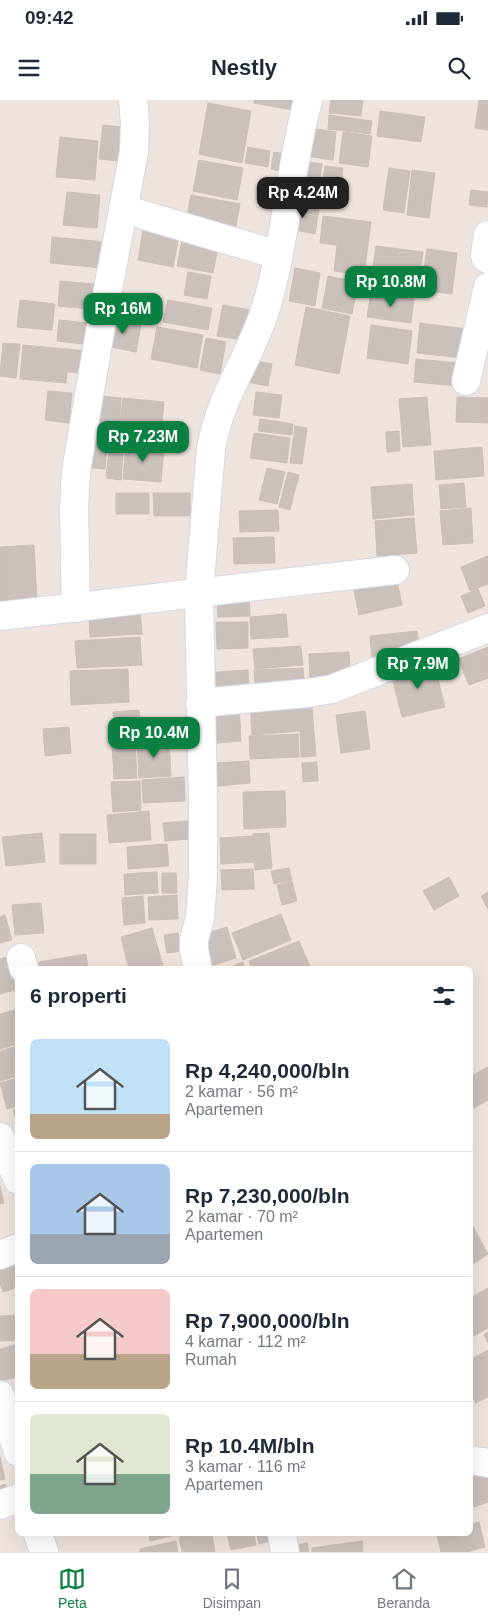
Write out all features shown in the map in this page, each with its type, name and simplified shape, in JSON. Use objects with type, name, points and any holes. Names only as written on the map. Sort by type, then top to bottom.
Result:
[{"type":"street","points":[[76,608],[74,508],[76,470],[134,152],[135,122],[133,100]]},
{"type":"street","points":[[197,966],[194,957],[194,940],[200,918],[203,876],[199,592],[208,474],[214,429],[226,395],[267,306],[308,100]]},
{"type":"street","points":[[123,209],[278,255]]},
{"type":"street","points":[[488,235],[484,256],[488,259]]},
{"type":"street","points":[[466,381],[488,287]]},
{"type":"street","points":[[0,616],[395,570]]},
{"type":"street","points":[[200,703],[332,689],[488,628]]},
{"type":"street","points":[[6,1138],[15,1170]]},
{"type":"street","points":[[0,1255],[15,1249]]},
{"type":"street","points":[[0,1395],[15,1442]]},
{"type":"street","points":[[473,1460],[488,1463]]},
{"type":"street","points":[[0,1505],[15,1499]]},
{"type":"street","points":[[39,1536],[44,1552]]},
{"type":"street","points":[[282,1536],[285,1552]]},
{"type":"building","points":[[254,100],[295,100],[293,110],[254,103]]},
{"type":"building","points":[[331,100],[363,100],[361,116],[329,113]]},
{"type":"building","points":[[479,100],[488,100],[488,130],[475,128]]},
{"type":"building","points":[[208,103],[251,111],[242,163],[199,154]]},
{"type":"building","points":[[380,111],[425,117],[421,142],[377,136]]},
{"type":"building","points":[[329,115],[372,121],[370,134],[328,129]]},
{"type":"building","points":[[103,125],[131,128],[128,162],[99,159]]},
{"type":"building","points":[[309,128],[336,132],[333,160],[305,156]]},
{"type":"building","points":[[343,132],[372,136],[368,167],[339,163]]},
{"type":"building","points":[[60,137],[98,141],[95,180],[56,177]]},
{"type":"building","points":[[248,147],[270,151],[268,167],[245,163]]},
{"type":"building","points":[[274,152],[290,155],[287,173],[271,169]]},
{"type":"building","points":[[199,160],[243,168],[237,200],[193,191]]},
{"type":"building","points":[[301,161],[322,164],[316,201],[296,198]]},
{"type":"building","points":[[325,166],[343,168],[338,203],[320,201]]},
{"type":"building","points":[[389,168],[410,171],[404,213],[383,210]]},
{"type":"building","points":[[412,170],[435,173],[429,218],[407,215]]},
{"type":"building","points":[[471,190],[488,192],[487,207],[469,205]]},
{"type":"building","points":[[67,192],[100,195],[97,228],[63,225]]},
{"type":"building","points":[[191,195],[240,204],[235,231],[186,222]]},
{"type":"building","points":[[291,204],[319,209],[315,234],[286,228]]},
{"type":"building","points":[[323,216],[371,222],[364,275],[334,271],[337,245],[320,243]]},
{"type":"building","points":[[144,224],[180,231],[173,267],[138,260]]},
{"type":"building","points":[[183,235],[219,242],[213,273],[177,266]]},
{"type":"building","points":[[52,237],[106,242],[103,268],[50,263]]},
{"type":"building","points":[[376,246],[423,252],[416,296],[370,290]]},
{"type":"building","points":[[427,249],[457,253],[452,294],[421,290]]},
{"type":"building","points":[[295,268],[320,273],[315,306],[289,301]]},
{"type":"building","points":[[188,272],[211,276],[207,299],[184,295]]},
{"type":"building","points":[[328,276],[358,282],[352,314],[322,308]]},
{"type":"building","points":[[60,281],[104,285],[102,310],[58,306]]},
{"type":"building","points":[[371,292],[414,298],[411,323],[367,317]]},
{"type":"building","points":[[20,300],[55,304],[52,330],[17,327]]},
{"type":"building","points":[[168,300],[212,308],[208,330],[163,322]]},
{"type":"building","points":[[223,305],[250,310],[244,340],[217,336]]},
{"type":"building","points":[[306,307],[350,316],[339,374],[295,365]]},
{"type":"building","points":[[110,319],[141,325],[136,352],[106,346]]},
{"type":"building","points":[[59,320],[97,324],[94,345],[57,341]]},
{"type":"building","points":[[420,323],[467,329],[463,358],[417,353]]},
{"type":"building","points":[[371,325],[412,331],[408,364],[367,358]]},
{"type":"building","points":[[157,327],[203,335],[197,368],[151,359]]},
{"type":"building","points":[[206,338],[226,342],[220,374],[200,370]]},
{"type":"building","points":[[3,343],[20,344],[16,378],[0,376]]},
{"type":"building","points":[[23,345],[88,351],[86,373],[67,372],[66,383],[20,379]]},
{"type":"building","points":[[246,359],[272,364],[268,386],[242,381]]},
{"type":"building","points":[[416,359],[460,363],[459,386],[414,382]]},
{"type":"building","points":[[48,391],[72,393],[69,423],[45,420]]},
{"type":"building","points":[[256,392],[282,395],[279,418],[253,415]]},
{"type":"building","points":[[92,395],[121,398],[119,427],[90,424]]},
{"type":"building","points":[[427,397],[431,445],[403,447],[399,399]]},
{"type":"building","points":[[457,397],[488,398],[488,423],[456,422]]},
{"type":"building","points":[[123,398],[164,402],[160,443],[118,439]]},
{"type":"building","points":[[260,419],[293,424],[292,435],[258,431]]},
{"type":"building","points":[[295,426],[307,428],[302,464],[290,463]]},
{"type":"building","points":[[399,431],[400,451],[387,452],[386,432]]},
{"type":"building","points":[[254,433],[290,438],[287,463],[250,458]]},
{"type":"building","points":[[88,434],[108,436],[105,469],[85,467]]},
{"type":"building","points":[[110,441],[124,442],[121,480],[106,478]]},
{"type":"building","points":[[126,444],[164,448],[161,482],[123,479]]},
{"type":"building","points":[[482,447],[484,476],[436,480],[434,451]]},
{"type":"building","points":[[267,468],[285,472],[277,504],[259,500]]},
{"type":"building","points":[[288,472],[299,475],[290,510],[279,507]]},
{"type":"building","points":[[464,483],[466,507],[441,509],[439,485]]},
{"type":"building","points":[[412,484],[414,515],[373,519],[371,487]]},
{"type":"building","points":[[116,493],[149,493],[149,514],[116,514]]},
{"type":"building","points":[[153,493],[190,493],[190,516],[154,516]]},
{"type":"building","points":[[471,508],[473,543],[443,545],[440,511]]},
{"type":"building","points":[[278,510],[279,531],[240,532],[239,511]]},
{"type":"building","points":[[414,518],[417,553],[377,556],[375,521]]},
{"type":"building","points":[[274,537],[275,563],[234,564],[233,538]]},
{"type":"building","points":[[34,545],[37,601],[0,602],[0,547]]},
{"type":"building","points":[[488,556],[488,584],[470,591],[461,567]]},
{"type":"building","points":[[395,572],[402,605],[359,615],[352,581]]},
{"type":"building","points":[[478,589],[485,606],[468,613],[461,596]]},
{"type":"building","points":[[249,591],[250,616],[218,617],[217,592]]},
{"type":"building","points":[[140,610],[142,634],[90,637],[89,614]]},
{"type":"building","points":[[286,614],[288,637],[251,639],[250,617]]},
{"type":"building","points":[[216,622],[248,622],[248,648],[217,649]]},
{"type":"building","points":[[417,631],[420,653],[372,659],[370,636]]},
{"type":"building","points":[[140,637],[142,665],[77,668],[75,641]]},
{"type":"building","points":[[301,646],[303,665],[255,669],[253,649]]},
{"type":"building","points":[[488,647],[488,678],[469,685],[458,659]]},
{"type":"building","points":[[349,652],[351,682],[310,683],[309,654]]},
{"type":"building","points":[[434,663],[445,707],[402,717],[391,673]]},
{"type":"building","points":[[303,668],[305,692],[256,695],[254,670]]},
{"type":"building","points":[[128,669],[129,702],[71,705],[70,671]]},
{"type":"building","points":[[248,670],[249,696],[203,699],[202,673]]},
{"type":"building","points":[[311,697],[316,756],[301,757],[300,731],[252,735],[250,701]]},
{"type":"building","points":[[239,704],[241,741],[205,744],[203,706]]},
{"type":"building","points":[[139,710],[141,740],[115,742],[113,712]]},
{"type":"building","points":[[365,711],[370,749],[341,753],[336,715]]},
{"type":"building","points":[[69,727],[71,753],[45,756],[43,729]]},
{"type":"building","points":[[298,734],[299,757],[250,759],[249,736]]},
{"type":"building","points":[[169,740],[171,776],[139,778],[137,742]]},
{"type":"building","points":[[135,743],[137,778],[114,779],[112,744]]},
{"type":"building","points":[[249,761],[250,783],[218,786],[216,763]]},
{"type":"building","points":[[317,762],[318,781],[303,782],[302,763]]},
{"type":"building","points":[[184,777],[185,801],[143,803],[142,780]]},
{"type":"building","points":[[140,781],[141,810],[113,812],[111,782]]},
{"type":"building","points":[[285,791],[286,827],[244,829],[243,792]]},
{"type":"building","points":[[149,811],[151,840],[109,843],[107,815]]},
{"type":"building","points":[[188,821],[190,839],[165,841],[163,823]]},
{"type":"building","points":[[42,833],[45,862],[6,866],[2,837]]},
{"type":"building","points":[[269,833],[272,868],[255,870],[254,862],[221,864],[220,838]]},
{"type":"building","points":[[60,834],[96,834],[96,864],[60,864]]},
{"type":"building","points":[[167,844],[169,866],[128,869],[127,847]]},
{"type":"building","points":[[289,868],[292,880],[274,884],[271,871]]},
{"type":"building","points":[[253,869],[254,889],[222,890],[221,870]]},
{"type":"building","points":[[157,872],[158,893],[125,895],[124,874]]},
{"type":"building","points":[[162,873],[176,873],[177,893],[162,893]]},
{"type":"building","points":[[449,877],[459,896],[434,910],[423,891]]},
{"type":"building","points":[[292,881],[297,901],[282,905],[277,885]]},
{"type":"building","points":[[488,892],[488,909],[481,896]]},
{"type":"building","points":[[177,895],[178,919],[149,920],[148,897]]},
{"type":"building","points":[[143,896],[145,923],[124,925],[122,898]]},
{"type":"building","points":[[41,903],[44,933],[15,935],[12,905]]},
{"type":"building","points":[[281,914],[291,940],[243,960],[232,933]]},
{"type":"building","points":[[5,915],[12,940],[0,943],[0,917]]},
{"type":"building","points":[[227,927],[236,958],[207,966],[198,936]]},
{"type":"building","points":[[152,928],[163,966],[128,966],[121,937]]},
{"type":"building","points":[[178,933],[181,951],[167,953],[164,935]]},
{"type":"building","points":[[299,941],[310,966],[251,966],[249,961]]},
{"type":"building","points":[[86,954],[88,966],[40,966],[39,962]]},
{"type":"building","points":[[10,956],[15,972],[15,990],[0,994],[0,959]]},
{"type":"building","points":[[243,962],[244,966],[233,966]]},
{"type":"building","points":[[15,1010],[15,1045],[0,1049],[0,1014]]},
{"type":"building","points":[[15,1047],[15,1077],[0,1081],[0,1051]]},
{"type":"building","points":[[488,1067],[488,1100],[473,1108],[473,1075]]},
{"type":"building","points":[[15,1079],[15,1107],[7,1109],[0,1083]]},
{"type":"building","points":[[0,1186],[4,1203],[0,1204]]},
{"type":"building","points":[[473,1226],[488,1254],[473,1264]]},
{"type":"building","points":[[15,1253],[15,1288],[3,1292],[0,1283],[0,1257]]},
{"type":"building","points":[[488,1288],[488,1328],[473,1336],[473,1296]]},
{"type":"building","points":[[15,1315],[15,1340],[0,1341],[0,1316]]},
{"type":"building","points":[[488,1332],[488,1343],[484,1334]]},
{"type":"building","points":[[15,1345],[15,1378],[0,1381],[0,1349]]},
{"type":"building","points":[[488,1350],[488,1397],[476,1403],[473,1398],[473,1358]]},
{"type":"building","points":[[0,1457],[5,1479],[0,1480]]},
{"type":"building","points":[[488,1470],[488,1502],[474,1507],[473,1504],[473,1475]]},
{"type":"building","points":[[5,1484],[9,1496],[0,1498],[0,1486]]},
{"type":"building","points":[[479,1522],[485,1547],[467,1552],[441,1552],[437,1536],[473,1536],[473,1524]]},
{"type":"building","points":[[149,1536],[171,1536],[150,1541]]},
{"type":"building","points":[[212,1536],[215,1552],[182,1552],[179,1537]]},
{"type":"building","points":[[228,1536],[254,1536],[256,1545],[231,1550]]},
{"type":"building","points":[[257,1536],[273,1536],[274,1540],[259,1544]]},
{"type":"building","points":[[176,1541],[178,1552],[140,1552],[140,1549]]},
{"type":"building","points":[[362,1541],[363,1552],[312,1552],[312,1548]]},
{"type":"building","points":[[307,1543],[309,1552],[294,1552],[293,1546]]}]
